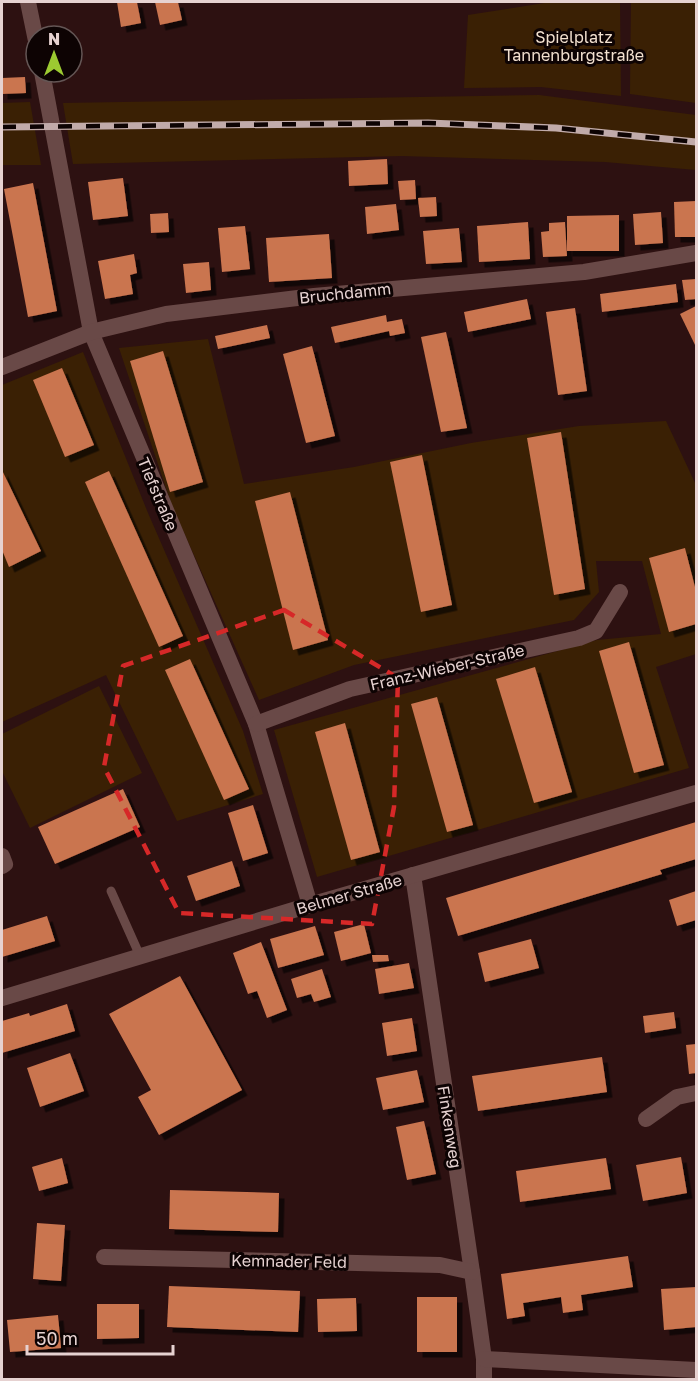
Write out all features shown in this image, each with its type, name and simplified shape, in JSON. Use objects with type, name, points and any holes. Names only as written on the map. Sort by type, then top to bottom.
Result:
[{"type":"street","points":[[28,2],[33,24]]},
{"type":"street","name":"Tiefstraße","points":[[44,84],[91,332],[256,724],[310,905]]},
{"type":"street","name":"Bruchdamm","points":[[2,367],[91,332],[178,313],[314,296],[584,272],[696,253]]},
{"type":"street","name":"Franz-Wieber-Straße","points":[[256,724],[350,689],[579,638],[596,631],[620,591]]},
{"type":"street","name":"Belmer Straße","points":[[2,998],[310,905],[696,793]]},
{"type":"street","points":[[2,856],[5,864],[2,866]]},
{"type":"street","name":"Finkenweg","points":[[413,875],[472,1272],[484,1359],[484,1380]]},
{"type":"street","points":[[646,1119],[677,1097],[696,1093]]},
{"type":"street","name":"Kemnader Feld","points":[[104,1257],[440,1265],[472,1272]]},
{"type":"street","points":[[484,1359],[662,1374],[696,1370]]},
{"type":"lane","points":[[111,891],[140,956]]},
{"type":"highlighted area","points":[[284,610],[398,678],[394,807],[372,924],[179,913],[104,767],[123,666]]},
{"type":"green space","name":"Spielplatz Tannenburgstraße","points":[[551,2],[620,2],[621,96],[541,87],[464,88],[468,15]]},
{"type":"green space","points":[[631,2],[696,2],[696,103],[630,94]]},
{"type":"green space","points":[[539,95],[696,115],[696,170],[605,162],[402,156],[73,164],[63,103]]},
{"type":"green space","points":[[30,102],[41,165],[2,165],[2,103]]},
{"type":"green space","points":[[208,339],[244,484],[354,467],[471,443],[579,426],[666,421],[696,485],[696,654],[656,667],[689,768],[317,877],[274,730],[597,640],[661,634],[642,561],[596,561],[599,592],[574,620],[354,665],[259,700],[172,506],[119,348]]},
{"type":"green space","points":[[83,352],[148,513],[243,731],[263,794],[177,821],[106,675],[2,722],[2,385]]},
{"type":"green space","points":[[99,686],[142,773],[30,828],[2,771],[2,734]]},
{"type":"building","points":[[117,2],[137,2],[141,23],[121,27]]},
{"type":"building","points":[[155,2],[178,2],[182,20],[160,25]]},
{"type":"building","points":[[24,77],[26,93],[2,94],[2,78]]},
{"type":"building","points":[[387,159],[388,184],[349,186],[348,161]]},
{"type":"building","points":[[123,178],[128,216],[93,220],[88,182]]},
{"type":"building","points":[[415,180],[416,199],[400,200],[398,181]]},
{"type":"building","points":[[33,183],[57,311],[28,317],[4,189]]},
{"type":"building","points":[[436,197],[437,216],[420,217],[418,198]]},
{"type":"building","points":[[696,201],[696,237],[675,237],[674,202]]},
{"type":"building","points":[[396,204],[399,230],[367,234],[365,207]]},
{"type":"building","points":[[661,212],[663,243],[635,245],[633,214]]},
{"type":"building","points":[[168,213],[169,232],[151,233],[150,214]]},
{"type":"building","points":[[619,215],[619,251],[567,251],[567,216]]},
{"type":"building","points":[[528,222],[530,259],[479,262],[477,226]]},
{"type":"building","points":[[565,222],[567,256],[543,257],[541,232],[549,231],[549,223]]},
{"type":"building","points":[[245,226],[250,269],[222,272],[218,228]]},
{"type":"building","points":[[459,228],[462,262],[426,264],[423,231]]},
{"type":"building","points":[[329,234],[332,278],[269,282],[266,238]]},
{"type":"building","points":[[134,254],[137,273],[130,275],[133,294],[105,299],[98,261]]},
{"type":"building","points":[[209,262],[211,290],[186,293],[183,264]]},
{"type":"building","points":[[696,279],[696,299],[685,300],[682,280]]},
{"type":"building","points":[[676,284],[678,302],[602,312],[600,294]]},
{"type":"building","points":[[527,299],[531,319],[468,332],[464,312]]},
{"type":"building","points":[[696,306],[696,347],[680,314]]},
{"type":"building","points":[[575,308],[587,391],[558,395],[546,312]]},
{"type":"building","points":[[386,315],[387,322],[402,319],[405,333],[390,336],[389,331],[335,343],[331,327]]},
{"type":"building","points":[[267,325],[270,338],[218,349],[215,336]]},
{"type":"building","points":[[446,332],[467,428],[441,432],[421,337]]},
{"type":"building","points":[[312,346],[335,436],[306,443],[283,354]]},
{"type":"building","points":[[163,351],[203,482],[170,492],[130,361]]},
{"type":"building","points":[[62,368],[94,445],[65,457],[33,380]]},
{"type":"building","points":[[561,432],[585,589],[554,595],[527,438]]},
{"type":"building","points":[[422,455],[452,605],[421,612],[390,462]]},
{"type":"building","points":[[2,470],[41,551],[9,567],[2,550]]},
{"type":"building","points":[[109,471],[183,636],[159,647],[85,482]]},
{"type":"building","points":[[290,492],[328,640],[293,650],[255,501]]},
{"type":"building","points":[[685,548],[696,591],[696,624],[669,632],[649,558]]},
{"type":"building","points":[[629,642],[664,765],[634,773],[599,651]]},
{"type":"building","points":[[190,659],[249,789],[224,800],[165,670]]},
{"type":"building","points":[[535,667],[572,792],[534,803],[496,679]]},
{"type":"building","points":[[437,697],[473,825],[447,832],[411,704]]},
{"type":"building","points":[[345,723],[380,852],[351,860],[315,732]]},
{"type":"building","points":[[123,789],[140,827],[55,864],[38,827]]},
{"type":"building","points":[[253,805],[268,853],[243,861],[228,813]]},
{"type":"building","points":[[696,822],[696,859],[660,870],[662,874],[458,936],[446,898]]},
{"type":"building","points":[[232,861],[240,886],[196,901],[187,876]]},
{"type":"building","points":[[696,891],[696,920],[677,926],[669,900]]},
{"type":"building","points":[[47,916],[55,941],[2,957],[2,930]]},
{"type":"building","points":[[364,924],[371,953],[341,961],[334,932]]},
{"type":"building","points":[[315,926],[324,955],[278,968],[270,939]]},
{"type":"building","points":[[531,939],[539,968],[485,982],[478,953]]},
{"type":"building","points":[[261,942],[287,1010],[267,1018],[257,991],[248,994],[233,953]]},
{"type":"building","points":[[372,955],[388,955],[389,961],[373,962]]},
{"type":"building","points":[[409,963],[414,988],[379,994],[375,969]]},
{"type":"building","points":[[322,969],[331,997],[314,1002],[311,994],[297,998],[291,979]]},
{"type":"building","points":[[180,976],[242,1090],[159,1135],[138,1097],[151,1090],[109,1014]]},
{"type":"building","points":[[67,1004],[75,1031],[2,1053],[2,1021],[29,1013],[30,1016]]},
{"type":"building","points":[[674,1012],[676,1028],[645,1033],[643,1016]]},
{"type":"building","points":[[412,1018],[417,1051],[387,1056],[382,1023]]},
{"type":"building","points":[[696,1044],[696,1073],[689,1074],[686,1045]]},
{"type":"building","points":[[70,1053],[84,1091],[40,1107],[27,1068]]},
{"type":"building","points":[[602,1057],[607,1092],[478,1111],[472,1076]]},
{"type":"building","points":[[417,1070],[424,1102],[383,1110],[376,1078]]},
{"type":"building","points":[[424,1121],[436,1174],[407,1180],[396,1127]]},
{"type":"building","points":[[681,1157],[687,1193],[643,1201],[636,1165]]},
{"type":"building","points":[[62,1158],[68,1183],[39,1191],[32,1167]]},
{"type":"building","points":[[606,1158],[611,1189],[520,1202],[516,1171]]},
{"type":"building","points":[[170,1190],[279,1193],[278,1232],[169,1229]]},
{"type":"building","points":[[37,1223],[65,1225],[61,1281],[33,1279]]},
{"type":"building","points":[[628,1256],[633,1287],[581,1295],[583,1310],[563,1313],[561,1297],[523,1303],[525,1316],[507,1319],[501,1274]]},
{"type":"building","points":[[169,1286],[300,1291],[298,1332],[167,1327]]},
{"type":"building","points":[[696,1287],[696,1327],[664,1330],[661,1289]]},
{"type":"building","points":[[417,1297],[457,1297],[457,1352],[417,1352]]},
{"type":"building","points":[[356,1298],[357,1331],[318,1332],[317,1299]]},
{"type":"building","points":[[97,1304],[139,1304],[139,1338],[97,1339]]},
{"type":"building","points":[[58,1315],[61,1348],[10,1352],[7,1320]]},
{"type":"railway","points":[[2,127],[428,123],[556,128],[696,142]]}]
